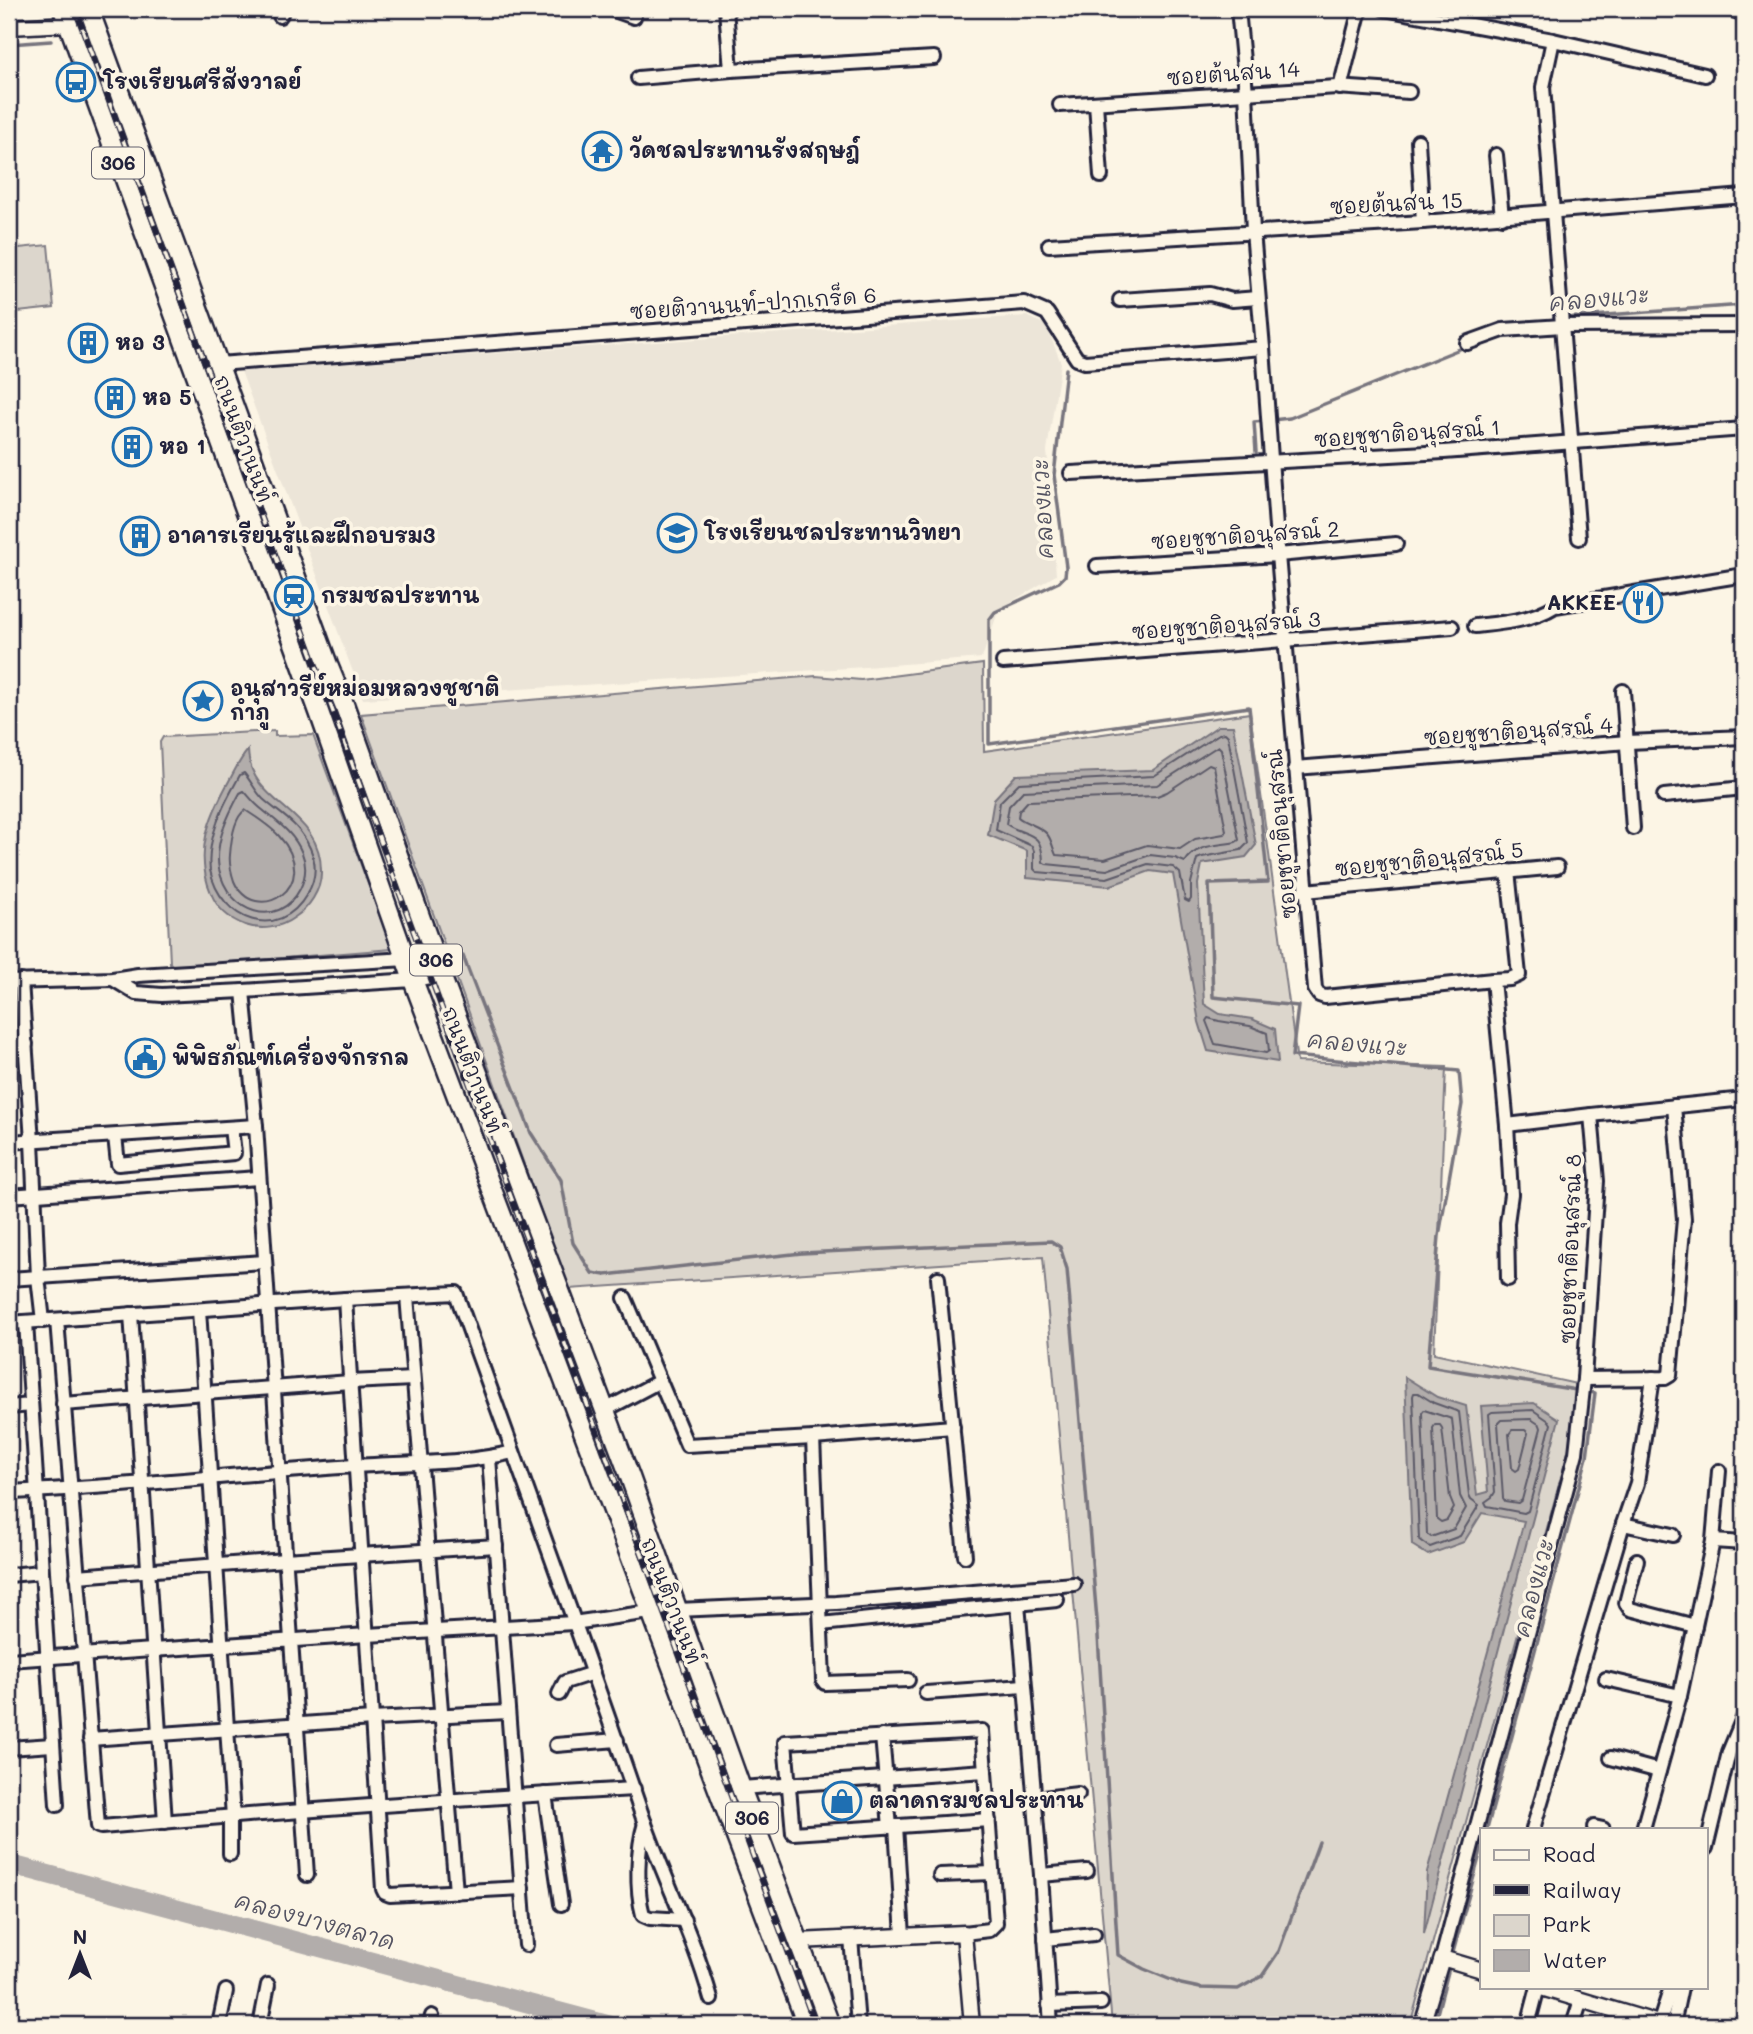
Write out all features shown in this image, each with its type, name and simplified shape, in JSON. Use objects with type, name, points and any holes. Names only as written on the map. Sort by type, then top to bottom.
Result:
[{"type":"main road","name":"ถนนติวานนท์","points":[[89,9],[441,975],[605,1410],[741,1788],[830,2025]]},
{"type":"main road","name":"ถนนติวานนท์","points":[[66,17],[413,980],[807,2025]]},
{"type":"main road","points":[[121,171],[146,166]]},
{"type":"main road","points":[[175,317],[198,309]]},
{"type":"main road","points":[[650,1612],[677,1609]]},
{"type":"street","points":[[611,9],[634,17]]},
{"type":"street","points":[[726,9],[731,70]]},
{"type":"street","name":"ซอยชูชาติอนุสรณ์","points":[[1238,9],[1278,555],[1315,989],[1319,995],[1325,997],[1493,980]]},
{"type":"street","points":[[1340,88],[1360,9]]},
{"type":"street","points":[[1384,9],[1553,40],[1705,75]]},
{"type":"street","points":[[1731,9],[1744,14]]},
{"type":"street","points":[[9,27],[66,17]]},
{"type":"street","points":[[1553,40],[1544,87],[1579,538]]},
{"type":"street","points":[[638,78],[934,58]]},
{"type":"street","name":"ซอยต้นสน 14","points":[[1060,105],[1340,88],[1409,92]]},
{"type":"street","points":[[1096,103],[1101,176]]},
{"type":"street","points":[[1418,141],[1423,222]]},
{"type":"street","points":[[1496,155],[1502,217]]},
{"type":"street","name":"ซอยต้นสน 15","points":[[1049,245],[1502,217],[1744,196]]},
{"type":"street","points":[[1120,300],[1210,294],[1232,300],[1258,298]]},
{"type":"street","name":"ซอยติวานนท์-ปากเกร็ด 6","points":[[219,364],[1024,303],[1047,313],[1077,359],[1085,362],[1263,348]]},
{"type":"street","points":[[1467,343],[1509,330],[1562,325],[1744,325]]},
{"type":"street","name":"ซอยชูชาติอนุสรณ์ 1","points":[[1072,473],[1444,452],[1744,429]]},
{"type":"street","name":"ซอยชูชาติอนุสรณ์ 2","points":[[1097,566],[1278,555],[1396,544]]},
{"type":"street","points":[[1475,626],[1506,623],[1540,615],[1555,606],[1744,575]]},
{"type":"street","name":"ซอยชูชาติอนุสรณ์ 3","points":[[1003,662],[1452,627]]},
{"type":"street","points":[[1623,691],[1633,828]]},
{"type":"street","name":"ซอยชูชาติอนุสรณ์ 4","points":[[1295,768],[1628,742],[1744,737]]},
{"type":"street","points":[[1664,796],[1744,788]]},
{"type":"street","name":"ซอยชูชาติอนุสรณ์ 5","points":[[1305,891],[1557,867]]},
{"type":"street","points":[[1508,871],[1519,975],[1510,979],[1493,980],[1511,1194],[1507,1223],[1508,1279]]},
{"type":"street","points":[[43,1321],[38,1277],[26,1044],[15,981],[113,979],[138,975],[435,956]]},
{"type":"street","points":[[291,965],[293,988]]},
{"type":"street","points":[[113,979],[136,993],[162,995],[413,980],[441,975]]},
{"type":"street","points":[[243,991],[256,1126],[307,1875]]},
{"type":"street","points":[[9,1045],[26,1044]]},
{"type":"street","points":[[1507,1125],[1744,1099]]},
{"type":"street","points":[[1584,1387],[1665,1378],[1670,1375],[1684,1219],[1674,1106]]},
{"type":"street","name":"ซอยชูชาติอนุสรณ์ 8","points":[[1481,1828],[1576,1453],[1584,1387],[1597,1181],[1591,1115]]},
{"type":"street","points":[[9,1142],[256,1126]]},
{"type":"street","points":[[116,1136],[118,1164],[234,1153],[231,1128]]},
{"type":"street","points":[[9,1196],[258,1178]]},
{"type":"street","points":[[9,1279],[265,1262]]},
{"type":"street","points":[[938,1278],[965,1556]]},
{"type":"street","points":[[9,1323],[456,1293],[645,1823],[684,1920],[711,1999]]},
{"type":"street","points":[[407,1296],[456,1892]]},
{"type":"street","points":[[625,1298],[687,1445],[953,1427]]},
{"type":"street","points":[[345,1299],[385,1894],[522,1888]]},
{"type":"street","points":[[199,1310],[232,1817],[230,1854]]},
{"type":"street","points":[[131,1314],[165,1822]]},
{"type":"street","points":[[57,1320],[98,1826],[377,1804],[634,1789]]},
{"type":"street","points":[[26,1322],[57,1805]]},
{"type":"street","points":[[1533,1828],[1637,1483],[1653,1378]]},
{"type":"street","points":[[63,1404],[413,1379]]},
{"type":"street","points":[[605,1410],[660,1381]]},
{"type":"street","points":[[9,1407],[31,1405]]},
{"type":"street","points":[[813,1438],[822,1676],[825,1683],[908,1680]]},
{"type":"street","points":[[9,1492],[489,1458],[513,1452]]},
{"type":"street","points":[[489,1458],[526,1945]]},
{"type":"street","points":[[1643,1828],[1680,1696],[1695,1626],[1713,1541],[1719,1471]]},
{"type":"street","points":[[1623,1524],[1673,1535]]},
{"type":"street","points":[[1713,1541],[1744,1544]]},
{"type":"street","points":[[77,1576],[496,1546]]},
{"type":"street","points":[[1637,1560],[1627,1607],[1695,1626]]},
{"type":"street","points":[[9,1575],[41,1572]]},
{"type":"street","points":[[677,1609],[821,1603],[1074,1584]]},
{"type":"street","points":[[821,1624],[1057,1600]]},
{"type":"street","points":[[1018,1604],[1051,2025]]},
{"type":"street","points":[[9,1660],[573,1623],[650,1612]]},
{"type":"street","points":[[559,1694],[565,1682],[593,1673]]},
{"type":"street","points":[[1606,1679],[1680,1696]]},
{"type":"street","points":[[926,1693],[1024,1686]]},
{"type":"street","points":[[90,1739],[508,1712]]},
{"type":"street","points":[[1708,1840],[1729,1752],[1744,1716]]},
{"type":"street","points":[[798,1941],[964,1933],[989,1930],[996,1923],[989,1820],[982,1731],[785,1742],[793,1833],[989,1820]]},
{"type":"street","points":[[881,1736],[903,1936]]},
{"type":"street","points":[[556,1745],[617,1740]]},
{"type":"street","points":[[9,1748],[52,1745]]},
{"type":"street","points":[[1611,1758],[1659,1771]]},
{"type":"street","points":[[741,1788],[985,1771]]},
{"type":"street","points":[[545,1794],[561,1904]]},
{"type":"street","points":[[1034,1799],[1078,1794]]},
{"type":"street","points":[[645,1823],[639,1845],[640,1904],[643,1915],[650,1919],[684,1920]]},
{"type":"street","name":"ซอยชูชาติอนุสรณ์ 8","points":[[1448,1959],[1480,1832]]},
{"type":"street","points":[[1041,1875],[1087,1871]]},
{"type":"street","points":[[940,1875],[992,1873]]},
{"type":"street","points":[[964,1933],[972,2025]]},
{"type":"street","points":[[1045,1939],[1094,1934]]},
{"type":"street","points":[[851,1938],[858,2025]]},
{"type":"street","points":[[1422,2025],[1448,1959],[1480,1969]]},
{"type":"street","points":[[260,2025],[268,1985]]},
{"type":"street","points":[[1528,2025],[1538,1988]]},
{"type":"street","points":[[1541,1988],[1664,2025]]},
{"type":"street","points":[[1664,2025],[1671,1988]]},
{"type":"street","points":[[1664,2025],[1681,1988]]},
{"type":"street","points":[[219,2025],[226,1991]]},
{"type":"street","points":[[1573,2025],[1581,2000]]},
{"type":"street","points":[[1049,2005],[1101,2003]]},
{"type":"shaded area","name":"โรงเรียนชลประทานวิทยา","points":[[1027,316],[1046,325],[1061,363],[1047,450],[1056,575],[999,609],[982,658],[865,667],[363,699],[241,371]]},
{"type":"green space","points":[[48,245],[54,308],[9,313],[9,249]]},
{"type":"green space","points":[[983,664],[984,751],[1250,713],[1297,1062],[1446,1067],[1434,1353],[1581,1385],[1574,1430],[1410,2025],[1112,2025],[1043,1257],[569,1289],[361,714],[816,676],[861,680]]},
{"type":"green space","points":[[275,731],[275,736],[313,735],[392,949],[175,967],[170,963],[160,742],[163,737]]},
{"type":"water","points":[[1218,726],[1233,726],[1256,845],[1246,857],[1202,864],[1198,884],[1204,1004],[1220,1014],[1252,1019],[1275,1029],[1278,1062],[1208,1051],[1199,1022],[1173,874],[1150,871],[1109,886],[1027,878],[1027,851],[988,835],[994,799],[1016,775],[1153,770]]},
{"type":"water","points":[[248,750],[252,769],[261,784],[311,835],[319,852],[321,873],[313,898],[295,917],[271,927],[245,925],[224,912],[211,893],[204,864],[206,835],[210,822]]},
{"type":"water","points":[[1405,1377],[1437,1397],[1466,1406],[1477,1495],[1488,1492],[1481,1406],[1534,1403],[1559,1419],[1424,1934],[1427,1872],[1524,1521],[1482,1513],[1464,1542],[1428,1555],[1412,1545]]},
{"type":"waterway","points":[[9,44],[51,41]]},
{"type":"waterway","name":"คลองแวะ","points":[[1565,318],[1744,305]]},
{"type":"waterway","name":"คลองแวะ","points":[[1534,322],[1557,319]]},
{"type":"waterway","name":"คลองแวะ","points":[[1272,420],[1290,418],[1467,346]]},
{"type":"waterway","name":"คลองแวะ","points":[[1066,369],[1054,475],[1065,576],[1059,582],[995,612],[989,620],[989,744],[1249,707],[1268,882],[1209,884],[1213,997],[1298,1006],[1292,1056],[1459,1071],[1462,1104],[1439,1236],[1428,1366],[1595,1393],[1587,1457],[1487,1828]]},
{"type":"waterway","name":"คลองแวะ","points":[[1256,452],[1254,422],[1265,421]]},
{"type":"waterway","points":[[463,956],[531,1133],[561,1180],[573,1243],[592,1273],[605,1275],[802,1253],[1051,1241],[1060,1247],[1067,1269],[1097,1620],[1118,1955],[1181,1984],[1200,1988],[1238,1989],[1262,1976],[1279,1951],[1319,1842]]},
{"type":"waterway","name":"คลองแวะ","points":[[1452,1956],[1480,1854]]},
{"type":"waterway","name":"คลองบางตลาด","points":[[9,1864],[609,2025]]},
{"type":"waterway","name":"คลองแวะ","points":[[1434,2025],[1450,1964]]},
{"type":"railway","points":[[75,9],[815,2025]]},
{"type":"place","name":"โรงเรียนศรีสังวาลย์","points":[[76,82]]},
{"type":"place","name":"วัดชลประทานรังสฤษฎ์","points":[[602,151]]},
{"type":"place","name":"หอ 3","points":[[88,343]]},
{"type":"place","name":"หอ 5","points":[[115,398]]},
{"type":"place","name":"หอ 1","points":[[132,447]]},
{"type":"place","name":"โรงเรียนชลประทานวิทยา","points":[[677,533]]},
{"type":"place","name":"อาคารเรียนรู้และฝึกอบรม3","points":[[140,536]]},
{"type":"place","name":"กรมชลประทาน","points":[[294,596]]},
{"type":"place","name":"AKKEE","points":[[1643,603]]},
{"type":"place","name":"อนุสาวรีย์หม่อมหลวงชูชาติ กำภู","points":[[203,701]]},
{"type":"place","name":"พิพิธภัณฑ์เครื่องจักรกล","points":[[145,1058]]},
{"type":"place","name":"ตลาดกรมชลประทาน","points":[[842,1801]]}]
